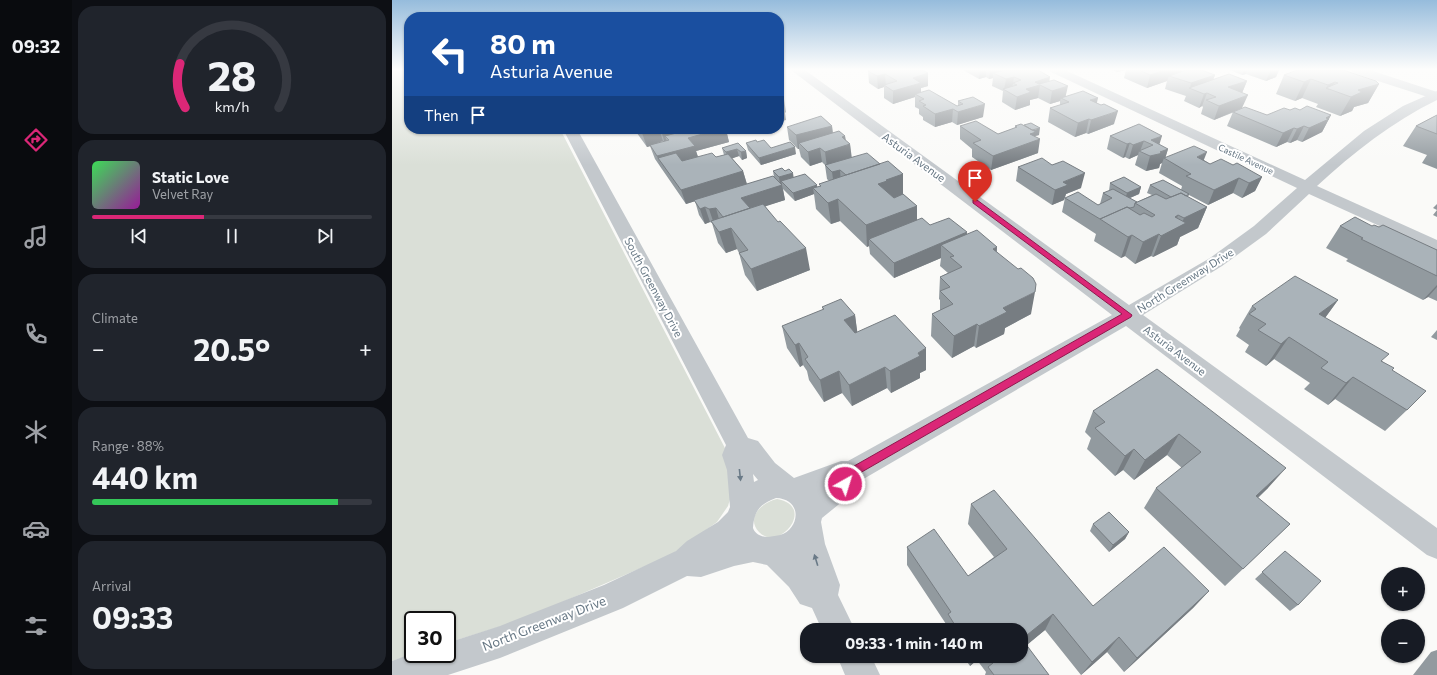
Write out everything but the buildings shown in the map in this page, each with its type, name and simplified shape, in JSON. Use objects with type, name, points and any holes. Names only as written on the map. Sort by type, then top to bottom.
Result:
[{"type":"street","name":"Asturia Avenue","points":[[839,102],[1437,545]]},
{"type":"street","name":"Castile Avenue","points":[[1123,102],[1437,247]]},
{"type":"street","name":"North Greenway Drive","points":[[809,517],[824,499],[845,484],[850,473],[1128,315],[1216,262],[1265,226],[1339,158],[1376,129],[1423,102]]},
{"type":"street","name":"South Greenway Drive","points":[[573,134],[739,445],[749,449],[766,471],[789,488]]},
{"type":"street","points":[[739,445],[735,455],[740,470],[741,537],[764,549],[799,577],[811,593],[822,597]]},
{"type":"street","name":"North Greenway Drive","points":[[789,488],[841,472],[850,473]]},
{"type":"street","points":[[741,514],[747,502],[755,494],[765,488],[789,488],[802,495],[807,503],[811,544],[825,585],[822,597],[835,623]]},
{"type":"street","name":"North Greenway Drive","points":[[397,675],[467,653],[612,597],[686,561],[697,551],[722,535],[741,514]]},
{"type":"street","points":[[764,549],[785,548],[796,541],[804,532],[809,517]]},
{"type":"street","name":"North Greenway Drive","points":[[686,561],[701,563],[734,552],[764,549]]},
{"type":"street","points":[[857,663],[863,675]]},
{"type":"shaded area","points":[[392,102],[404,102],[404,134],[563,134],[727,452],[731,496],[728,506],[717,522],[671,555],[521,620],[456,640],[456,611],[404,611],[404,657],[392,661]]},
{"type":"shaded area","points":[[777,499],[789,503],[794,510],[794,518],[784,533],[776,537],[767,537],[759,532],[755,526],[755,516],[761,507],[766,503]]},
{"type":"route","points":[[845,484],[850,473],[1128,315],[975,202]]}]
